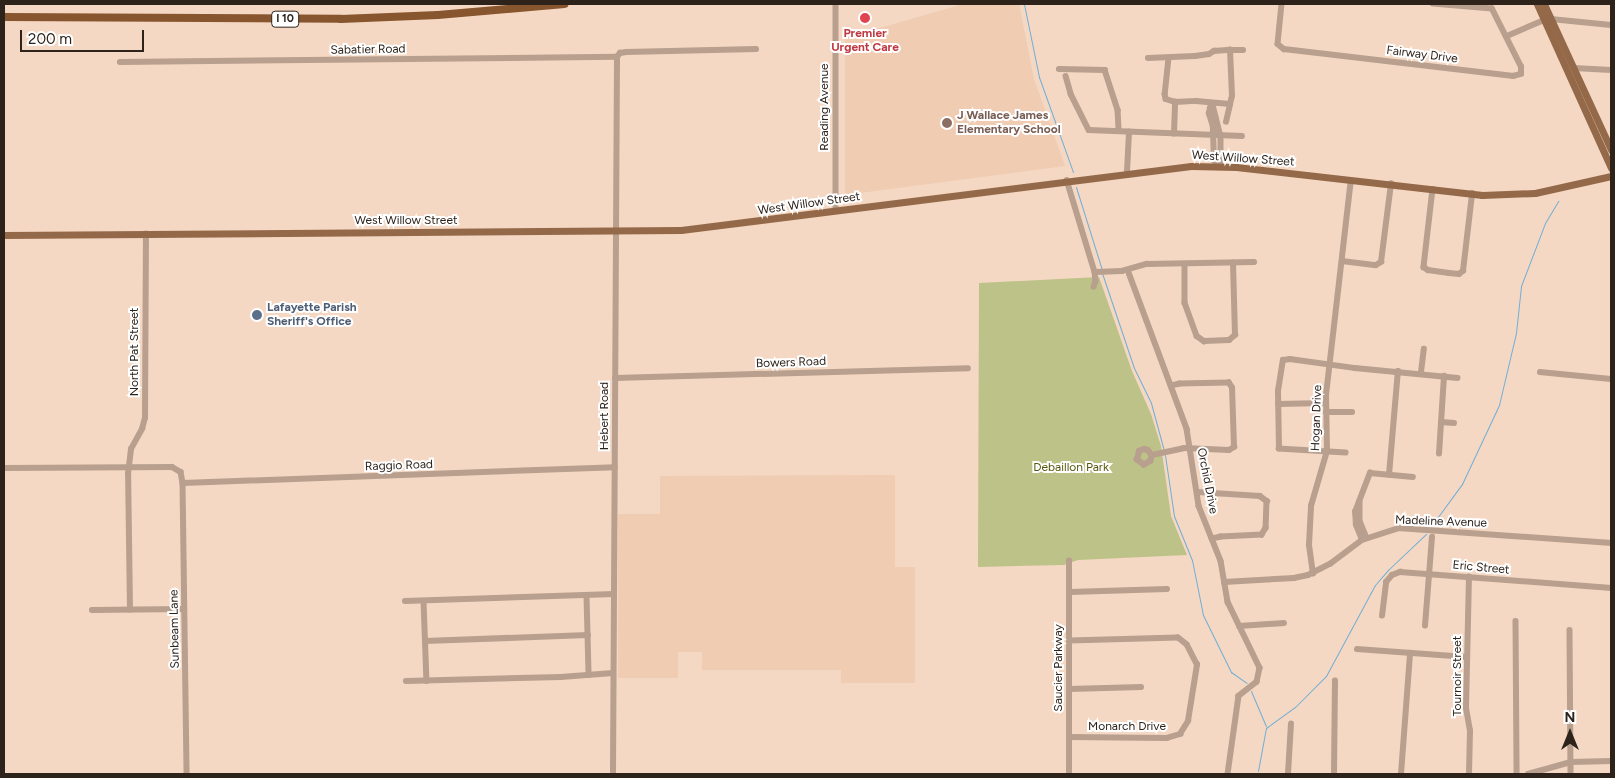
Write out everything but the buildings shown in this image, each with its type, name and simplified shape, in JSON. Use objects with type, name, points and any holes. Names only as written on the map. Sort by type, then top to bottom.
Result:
[{"type":"highway","name":"I 10","points":[[4,17],[341,19],[438,16],[565,4]]},
{"type":"main road","points":[[1536,4],[1548,19]]},
{"type":"main road","points":[[1544,4],[1548,19],[1611,168]]},
{"type":"main road","points":[[1570,68],[1611,150]]},
{"type":"main road","name":"West Willow Street","points":[[4,235],[691,230],[1177,166],[1217,165],[1472,194],[1514,195],[1535,193],[1611,176]]},
{"type":"street","name":"Reading Avenue","points":[[836,4],[836,211]]},
{"type":"street","name":"Fairway Drive","points":[[1282,4],[1280,47],[1284,49],[1517,76],[1522,72],[1521,67],[1507,36]]},
{"type":"street","points":[[1433,4],[1492,8],[1507,36],[1548,19],[1611,25]]},
{"type":"street","name":"Sabatier Road","points":[[120,62],[617,57],[620,53],[626,52],[756,49]]},
{"type":"street","points":[[1226,122],[1232,96],[1230,50]]},
{"type":"street","points":[[1148,58],[1169,58],[1243,50]]},
{"type":"street","name":"Hebert Road","points":[[613,774],[617,57]]},
{"type":"street","points":[[1169,58],[1166,99],[1176,102],[1196,101],[1213,105],[1230,104]]},
{"type":"street","points":[[1570,68],[1611,70]]},
{"type":"street","points":[[1059,69],[1105,70],[1118,110],[1119,131]]},
{"type":"street","points":[[1066,76],[1071,94],[1089,130],[1242,136]]},
{"type":"street","points":[[1174,134],[1176,102]]},
{"type":"street","points":[[1213,105],[1221,136],[1221,162],[1217,165],[1214,161],[1209,114],[1210,108],[1213,105]]},
{"type":"street","points":[[1127,172],[1129,132]]},
{"type":"street","points":[[1213,149],[1217,144],[1221,146]]},
{"type":"street","points":[[1067,180],[1095,272],[1096,281],[1094,287]]},
{"type":"street","name":"Hogan Drive","points":[[1313,574],[1308,545],[1311,506],[1327,451],[1326,403],[1351,180]]},
{"type":"street","points":[[1342,261],[1376,265],[1381,262],[1391,184]]},
{"type":"street","points":[[1432,189],[1424,267],[1428,270],[1449,273],[1459,274],[1463,271],[1472,194]]},
{"type":"street","name":"North Pat Street","points":[[130,610],[129,467],[131,448],[142,429],[145,418],[146,234]]},
{"type":"street","points":[[1095,272],[1128,270],[1147,264],[1254,262]]},
{"type":"street","points":[[1185,264],[1185,303],[1198,338],[1204,341],[1229,340],[1235,335],[1233,263]]},
{"type":"street","name":"Orchid Drive","points":[[1128,270],[1148,329],[1172,386],[1187,429],[1201,511],[1221,561],[1228,602],[1258,661],[1260,671],[1257,682],[1244,690],[1239,696],[1228,774]]},
{"type":"street","points":[[1421,372],[1424,349]]},
{"type":"street","points":[[1346,453],[1279,449],[1278,384],[1283,360],[1290,359],[1421,372],[1458,378]]},
{"type":"street","name":"Bowers Road","points":[[615,378],[968,368]]},
{"type":"street","points":[[1389,475],[1398,371]]},
{"type":"street","points":[[1540,372],[1611,379]]},
{"type":"street","points":[[1438,454],[1444,376]]},
{"type":"street","points":[[1152,455],[1190,448],[1233,449],[1235,442],[1231,386],[1225,382],[1172,386]]},
{"type":"street","points":[[1278,404],[1326,403]]},
{"type":"street","points":[[1326,412],[1352,412]]},
{"type":"street","points":[[1441,422],[1454,423]]},
{"type":"street","name":"Raggio Road","points":[[183,483],[615,467]]},
{"type":"street","points":[[4,468],[175,468],[182,474],[183,483]]},
{"type":"street","points":[[1364,539],[1355,517],[1356,508],[1371,473],[1413,477]]},
{"type":"street","name":"Sunbeam Lane","points":[[183,483],[187,774]]},
{"type":"street","points":[[1197,492],[1260,496],[1267,501],[1266,528],[1262,535],[1212,540]]},
{"type":"street","name":"Madeline Avenue","points":[[1224,582],[1294,578],[1313,574],[1364,539],[1392,529],[1412,528],[1611,543]]},
{"type":"street","points":[[1425,626],[1432,537]]},
{"type":"street","name":"Saucier Parkway","points":[[1069,561],[1069,774]]},
{"type":"street","name":"Eric Street","points":[[1382,616],[1384,585],[1392,575],[1400,572],[1611,588]]},
{"type":"street","name":"Tournoir Street","points":[[1469,577],[1467,657],[1469,774]]},
{"type":"street","points":[[1070,592],[1167,589]]},
{"type":"street","points":[[405,601],[614,594]]},
{"type":"street","points":[[587,596],[589,675]]},
{"type":"street","points":[[424,601],[427,681]]},
{"type":"street","points":[[92,610],[184,609]]},
{"type":"street","points":[[1516,621],[1516,774]]},
{"type":"street","points":[[1239,626],[1284,623]]},
{"type":"street","points":[[1570,630],[1571,774]]},
{"type":"street","points":[[425,641],[588,635]]},
{"type":"street","name":"Monarch Drive","points":[[1069,738],[1167,738],[1180,734],[1188,721],[1197,665],[1187,645],[1178,638],[1070,641]]},
{"type":"street","points":[[1358,649],[1467,657]]},
{"type":"street","points":[[1401,774],[1410,653]]},
{"type":"street","points":[[406,682],[613,673]]},
{"type":"street","points":[[1334,774],[1335,681]]},
{"type":"street","points":[[1069,689],[1141,688]]},
{"type":"street","points":[[1288,774],[1292,724]]},
{"type":"street","points":[[1528,774],[1571,762],[1611,761]]},
{"type":"shaded area","name":"J Wallace James Elementary School","points":[[963,4],[1019,4],[1034,79],[1065,166],[845,195],[845,38]]},
{"type":"shaded area","points":[[895,475],[895,567],[915,567],[915,683],[841,683],[841,670],[702,670],[702,652],[678,652],[678,678],[618,678],[618,514],[660,514],[660,476]]},
{"type":"green space","name":"Debaillon Park","points":[[1099,277],[1132,371],[1151,414],[1161,446],[1171,516],[1187,555],[1078,560],[1064,565],[978,567],[979,283]]},
{"type":"waterway","points":[[1024,4],[1039,77],[1073,172]]},
{"type":"waterway","points":[[1076,187],[1102,270]]},
{"type":"waterway","points":[[1432,525],[1462,484],[1499,405],[1516,333],[1521,286],[1545,223],[1558,201]]},
{"type":"waterway","points":[[1102,273],[1134,368],[1151,403],[1164,451]]},
{"type":"waterway","points":[[1165,455],[1174,516],[1192,560],[1203,615],[1231,672],[1247,683]]},
{"type":"waterway","points":[[1258,771],[1266,728],[1295,707],[1326,676],[1375,585],[1426,534]]},
{"type":"waterway","points":[[1251,691],[1266,726]]},
{"type":"place","name":"Premier Urgent Care","points":[[865,18]]},
{"type":"place","name":"J Wallace James Elementary School","points":[[947,123]]},
{"type":"place","name":"Lafayette Parish Sheriff's Office","points":[[257,315]]}]
